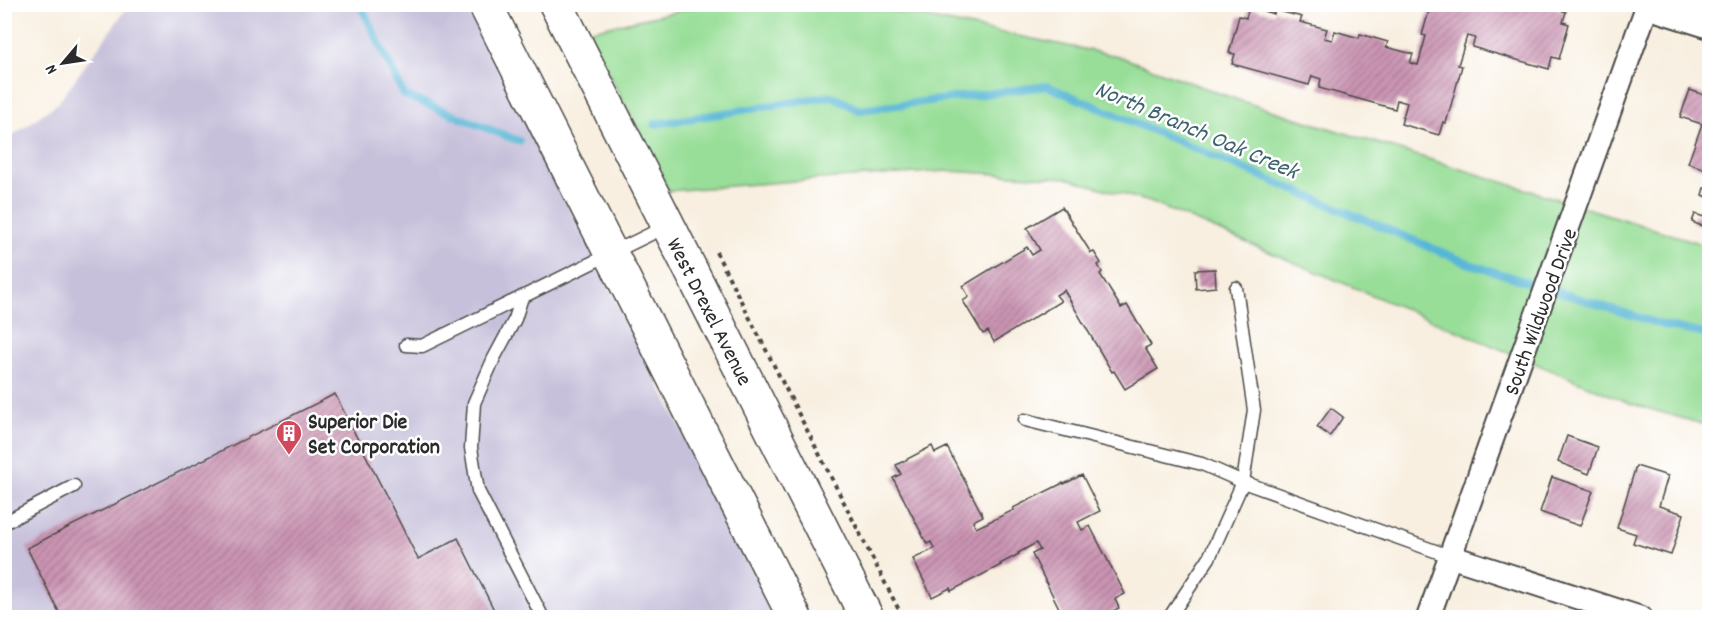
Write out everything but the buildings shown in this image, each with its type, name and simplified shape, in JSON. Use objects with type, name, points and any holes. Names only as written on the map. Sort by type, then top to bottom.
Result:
[{"type":"street","points":[[485,4],[795,618]]},
{"type":"street","name":"West Drexel Avenue","points":[[556,4],[867,618]]},
{"type":"street","points":[[1645,5],[1710,27]]},
{"type":"street","name":"South Wildwood Drive","points":[[1428,618],[1532,332],[1645,5]]},
{"type":"street","points":[[1449,556],[1641,618]]},
{"type":"lane","points":[[406,345],[422,346],[668,225]]},
{"type":"lane","points":[[1169,618],[1209,558],[1243,482],[1254,410],[1236,288]]},
{"type":"lane","points":[[522,297],[515,319],[474,403],[471,448],[478,491],[543,618]]},
{"type":"lane","points":[[1025,420],[1202,464],[1243,482],[1449,556]]},
{"type":"lane","points":[[4,523],[74,486]]},
{"type":"shaded area","points":[[129,5],[466,5],[777,617],[5,617],[4,142],[58,103]]},
{"type":"green space","points":[[706,5],[847,5],[897,12],[1118,56],[1238,100],[1709,246],[1709,426],[1629,403],[1150,202],[1066,178],[948,171],[669,191],[587,31]]},
{"type":"waterway","name":"North Branch Oak Creek","points":[[360,4],[404,95],[519,141]]},
{"type":"waterway","name":"North Branch Oak Creek","points":[[655,124],[832,96],[859,110],[1047,86],[1470,264],[1666,326],[1710,335]]},
{"type":"place","name":"Superior Die Set Corporation","points":[[289,456]]}]
